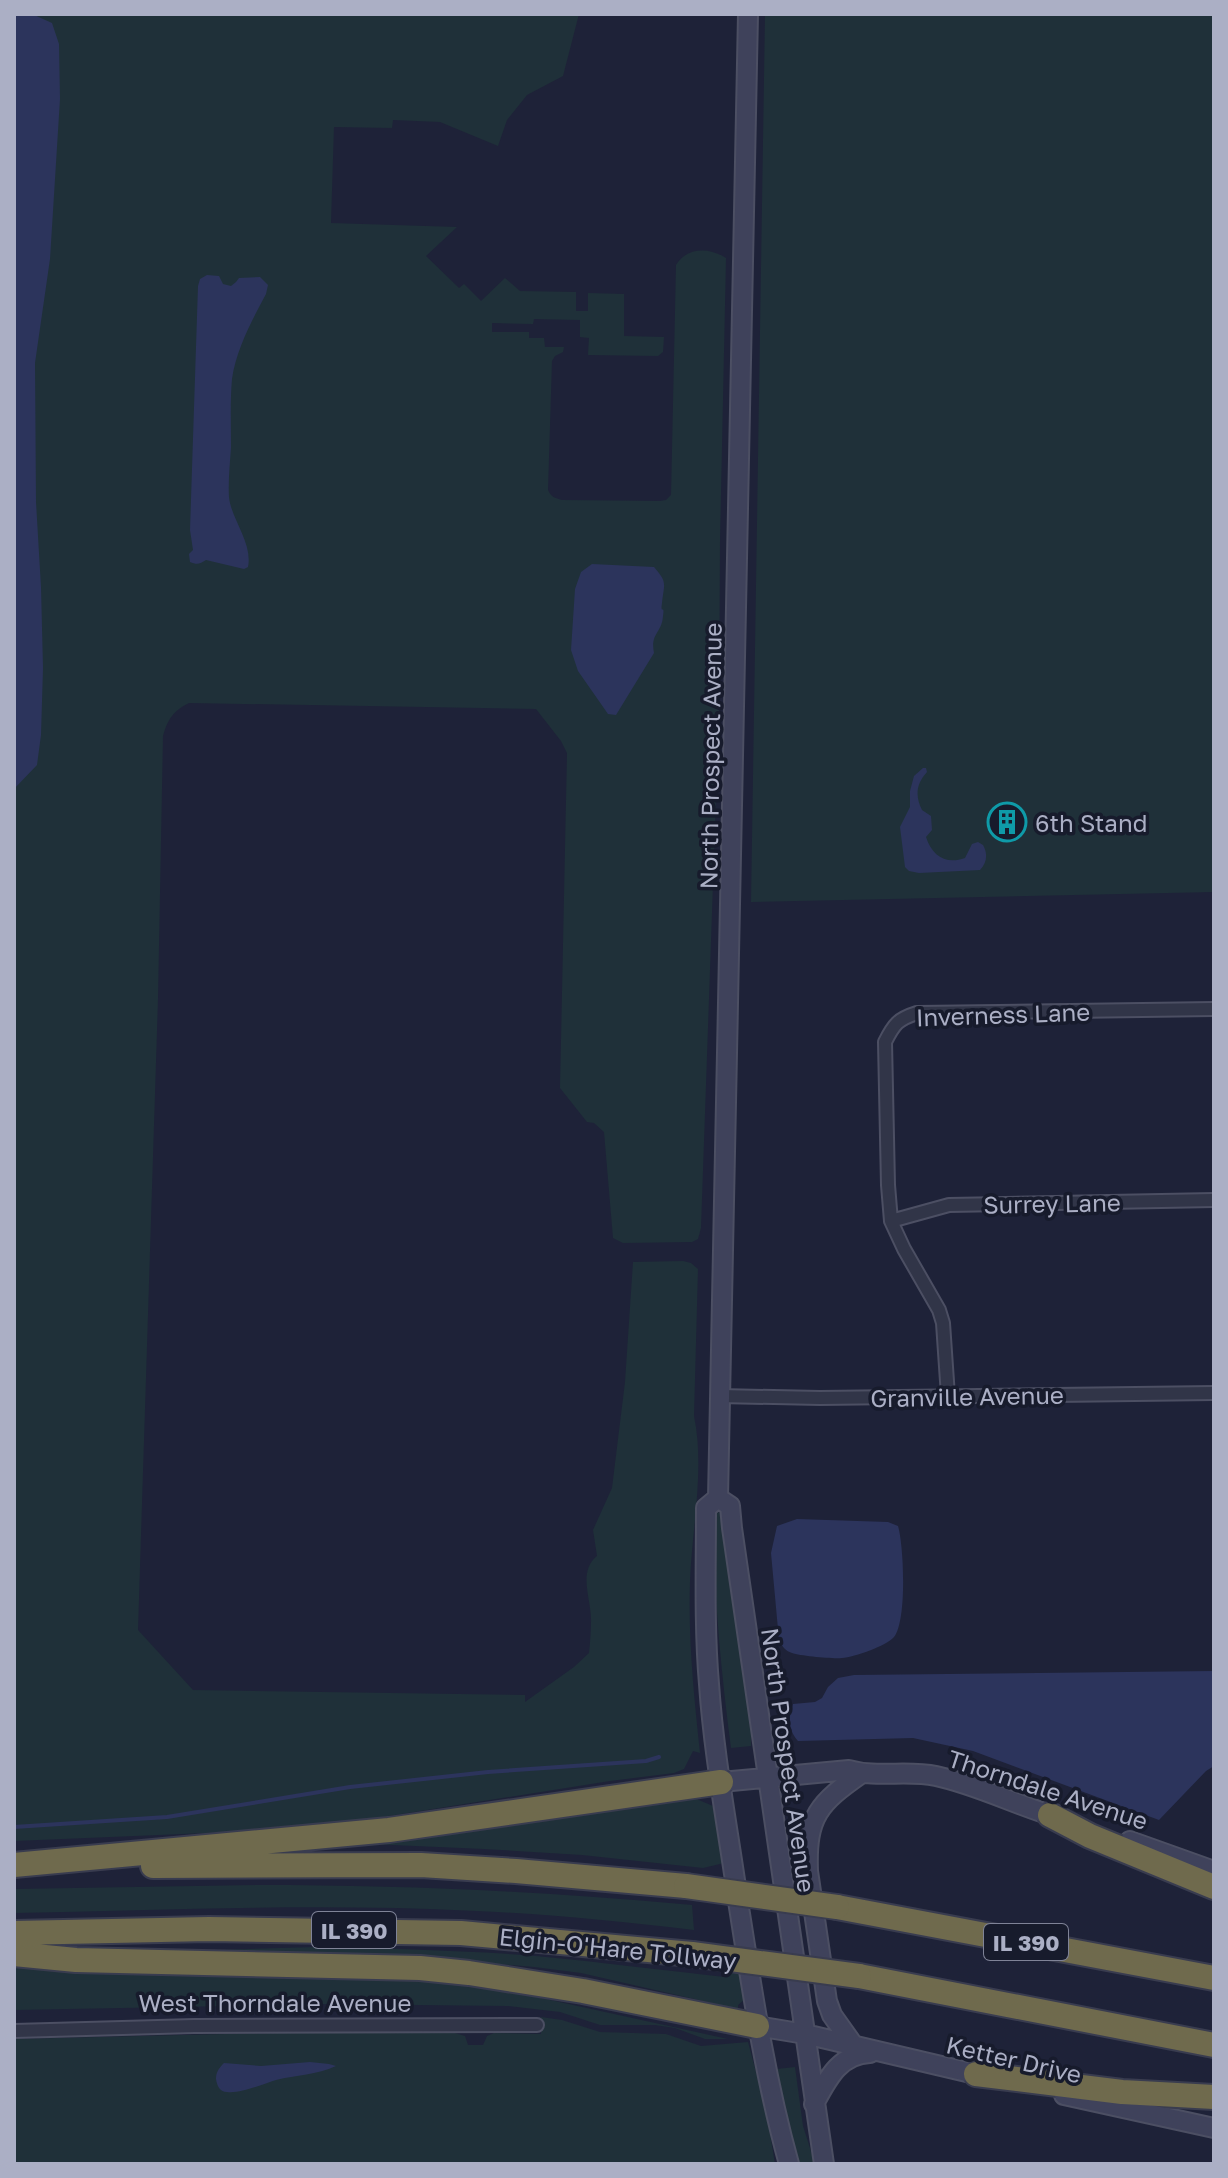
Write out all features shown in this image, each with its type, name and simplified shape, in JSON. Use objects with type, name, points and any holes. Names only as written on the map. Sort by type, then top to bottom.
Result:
[{"type":"highway","points":[[14,1866],[389,1830],[721,1782]]},
{"type":"highway","points":[[1050,1815],[1090,1836],[1214,1887]]},
{"type":"highway","name":"IL 390","points":[[14,1866],[421,1865],[686,1886],[837,1907],[1214,1978]]},
{"type":"highway","name":"Elgin-O'Hare Tollway","points":[[14,1933],[209,1929],[461,1933],[570,1941],[859,1976],[1214,2045]]},
{"type":"highway","points":[[14,1954],[76,1960],[420,1968],[583,1991],[757,2026]]},
{"type":"highway","points":[[976,2074],[1122,2092],[1214,2097]]},
{"type":"main road","name":"North Prospect Avenue","points":[[748,14],[718,1498],[706,1508],[705,1576],[709,1683],[721,1782],[757,2026],[789,2164]]},
{"type":"main road","name":"North Prospect Avenue","points":[[718,1498],[730,1506],[824,2164]]},
{"type":"main road","name":"Thorndale Avenue","points":[[721,1782],[849,1770],[937,1776],[1094,1827],[1214,1871]]},
{"type":"main road","points":[[854,2046],[832,2015],[827,2001],[807,1850],[813,1820],[821,1806],[862,1773]]},
{"type":"main road","points":[[757,2026],[805,2034]]},
{"type":"main road","name":"Ketter Drive","points":[[805,2034],[1214,2128]]},
{"type":"main road","points":[[814,2104],[834,2069],[860,2053],[880,2052]]},
{"type":"street","name":"Inverness Lane","points":[[948,1396],[943,1323],[939,1310],[891,1221],[885,1042],[900,1018],[917,1013],[1214,1009]]},
{"type":"street","name":"Surrey Lane","points":[[891,1221],[949,1205],[1214,1200]]},
{"type":"street","name":"Granville Avenue","points":[[719,1396],[820,1398],[1214,1393]]},
{"type":"street","name":"West Thorndale Avenue","points":[[14,2031],[194,2026],[537,2025]]},
{"type":"shaded area","points":[[14,14],[579,14],[563,76],[527,95],[507,120],[498,146],[440,122],[393,120],[392,128],[334,127],[331,223],[457,227],[426,256],[459,288],[464,284],[481,301],[505,278],[520,291],[576,292],[576,311],[588,311],[588,293],[624,294],[624,336],[664,337],[663,352],[658,356],[588,355],[589,338],[580,337],[580,320],[534,319],[533,324],[492,323],[492,332],[529,332],[529,338],[544,338],[545,347],[564,347],[563,352],[552,361],[548,490],[557,499],[660,501],[671,495],[676,265],[686,255],[699,251],[713,252],[726,258],[719,712],[701,1228],[698,1239],[692,1242],[623,1243],[613,1238],[604,1132],[594,1123],[587,1122],[560,1088],[567,753],[536,709],[189,703],[172,716],[163,736],[138,1630],[193,1690],[525,1695],[525,1702],[589,1653],[591,1622],[587,1578],[591,1563],[597,1556],[593,1530],[612,1488],[625,1382],[633,1262],[691,1263],[698,1269],[694,1416],[698,1457],[690,1624],[700,1753],[693,1751],[684,1769],[674,1773],[345,1823],[230,1832],[14,1841]]},
{"type":"shaded area","points":[[765,14],[1214,14],[1214,892],[751,902]]},
{"type":"shaded area","points":[[723,1512],[751,1729],[751,1746],[731,1748],[715,1572],[714,1513]]},
{"type":"shaded area","points":[[694,1798],[713,1806],[716,1812],[724,1863],[703,1868],[582,1855],[369,1844],[369,1841]]},
{"type":"shaded area","points":[[257,1885],[469,1890],[692,1905],[694,1930],[558,1916],[418,1909],[245,1908],[14,1913],[14,1889]]},
{"type":"shaded area","points":[[317,1947],[509,1954],[724,1977],[724,1972],[740,1974],[744,2000],[738,2009],[581,1973],[534,1967],[216,1950]]},
{"type":"shaded area","points":[[14,1965],[426,1980],[523,1994],[728,2039],[705,2039],[675,2028],[655,2025],[600,2025],[560,2012],[508,2006],[329,2004],[14,2010]]},
{"type":"shaded area","points":[[541,2017],[600,2032],[666,2034],[701,2046],[748,2042],[766,2109],[775,2164],[14,2164],[14,2039],[313,2032],[455,2033],[465,2036],[468,2045],[483,2045],[487,2036],[494,2033],[541,2034]]},
{"type":"shaded area","points":[[795,2067],[803,2126],[815,2164],[798,2164],[777,2082],[777,2069]]},
{"type":"water","points":[[14,14],[32,14],[52,23],[59,44],[60,99],[50,259],[35,363],[36,502],[43,668],[41,735],[37,765],[14,789]]},
{"type":"water","points":[[207,275],[219,276],[223,284],[231,286],[239,278],[260,277],[268,285],[241,346],[232,379],[229,497],[249,558],[248,567],[244,569],[206,560],[198,564],[190,562],[189,554],[193,550],[190,530],[198,286],[200,279]]},
{"type":"water","points":[[592,564],[654,567],[664,584],[663,616],[654,641],[654,653],[616,715],[608,714],[578,671],[571,650],[575,589],[581,572]]},
{"type":"water","points":[[923,768],[927,772],[919,786],[918,800],[922,810],[931,816],[932,830],[926,837],[929,844],[941,857],[958,860],[965,858],[972,844],[978,842],[983,845],[986,855],[980,870],[919,873],[905,867],[900,827],[910,807],[914,776]]},
{"type":"water","points":[[797,1519],[888,1522],[898,1526],[903,1600],[894,1637],[870,1650],[842,1658],[787,1651],[779,1640],[771,1553],[777,1526]]},
{"type":"water","points":[[1214,1671],[1214,1766],[1159,1820],[973,1751],[913,1738],[798,1741],[790,1723],[793,1704],[815,1702],[838,1678],[854,1675]]},
{"type":"water","points":[[310,2062],[336,2066],[238,2092],[222,2091],[216,2082],[217,2072],[224,2063],[261,2066]]},
{"type":"waterway","points":[[14,1827],[167,1817],[350,1787],[488,1772],[646,1761],[659,1757]]},
{"type":"place","name":"6th Stand","points":[[1007,822]]}]
